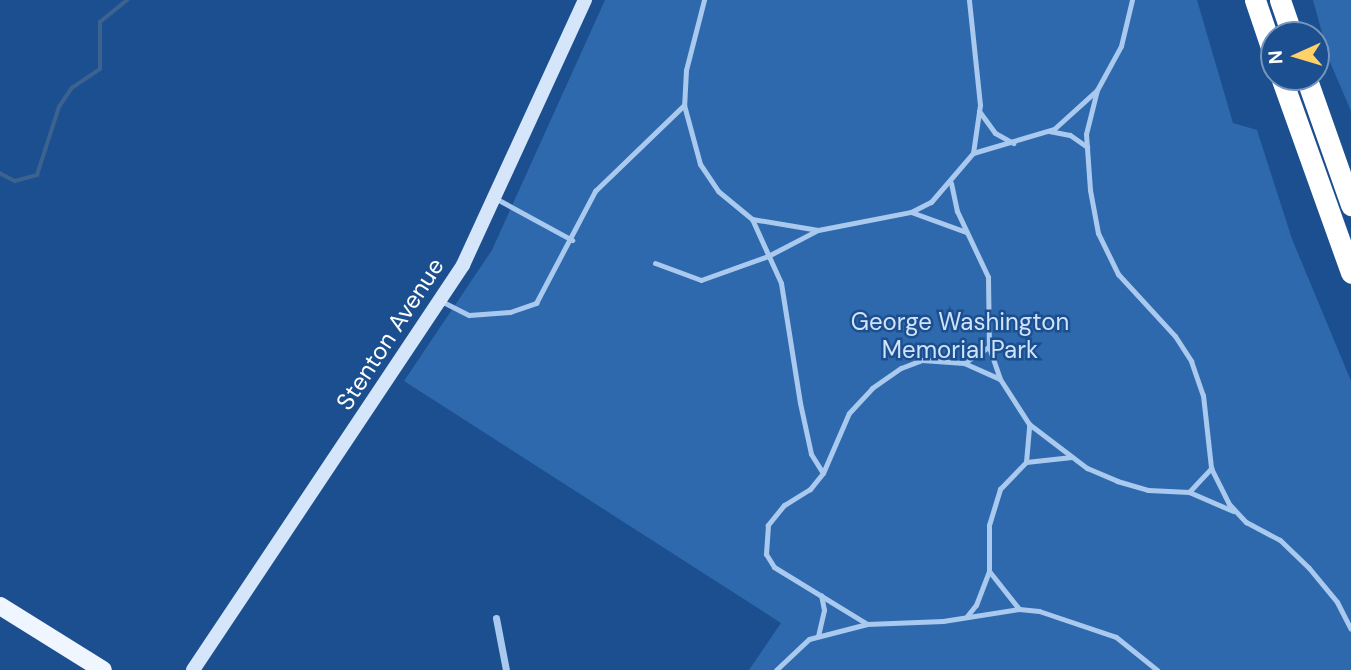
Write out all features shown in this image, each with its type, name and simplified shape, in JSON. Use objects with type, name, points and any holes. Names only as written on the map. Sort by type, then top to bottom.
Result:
[{"type":"highway","points":[[1255,0],[1262,21]]},
{"type":"highway","points":[[1280,0],[1287,21]]},
{"type":"highway","points":[[1286,91],[1351,272]]},
{"type":"highway","points":[[1311,91],[1351,205]]},
{"type":"main road","name":"Stenton Avenue","points":[[193,670],[441,301],[495,198],[585,0]]},
{"type":"main road","points":[[0,606],[103,670]]},
{"type":"street","points":[[496,618],[506,670]]},
{"type":"lane","points":[[704,0],[685,70],[684,105],[701,164],[718,191],[752,219],[787,305],[811,454],[823,473]]},
{"type":"lane","points":[[655,263],[701,280],[768,256],[818,230],[911,212],[931,202],[951,183],[973,153],[979,111],[969,0]]},
{"type":"lane","points":[[1132,0],[1121,46],[1097,90],[1087,147],[1098,233],[1118,274],[1175,336],[1191,361],[1203,395],[1211,468],[1237,512]]},
{"type":"lane","points":[[973,153],[1049,131],[1097,90]]},
{"type":"lane","points":[[441,301],[469,315],[510,312],[536,303],[597,189],[684,105]]},
{"type":"lane","points":[[979,111],[995,134],[1013,143]]},
{"type":"lane","points":[[1049,131],[1070,135],[1087,147]]},
{"type":"lane","points":[[951,183],[966,232],[988,278],[989,347],[1000,379],[1029,424],[1072,457],[1117,481],[1149,490],[1189,492],[1237,512],[1280,540],[1309,568],[1337,602],[1351,629]]},
{"type":"lane","points":[[495,198],[572,240]]},
{"type":"lane","points":[[911,212],[966,232]]},
{"type":"lane","points":[[752,219],[818,230]]},
{"type":"lane","points":[[964,363],[989,347]]},
{"type":"lane","points":[[867,624],[774,567],[766,554],[765,536],[784,505],[810,489],[823,473],[849,413],[872,388],[901,368],[922,360],[964,363],[1000,379]]},
{"type":"lane","points":[[965,617],[976,605],[989,571],[989,525],[1000,489],[1026,462],[1029,424]]},
{"type":"lane","points":[[1026,462],[1072,457]]},
{"type":"lane","points":[[1189,492],[1211,468]]},
{"type":"lane","points":[[989,571],[1019,609]]},
{"type":"lane","points":[[818,636],[824,610],[821,595]]},
{"type":"lane","points":[[776,670],[794,649],[818,636],[867,624],[965,617],[1019,609],[1079,622],[1116,637],[1157,670]]},
{"type":"green space","name":"George Washington Memorial Park","points":[[605,0],[1197,0],[1233,123],[1257,130],[1292,239],[1351,381],[1351,670],[749,670],[781,623],[404,381],[492,250]]},
{"type":"green space","points":[[1313,0],[1351,0],[1351,111],[1330,62],[1330,21],[1319,21]]},
{"type":"waterway","points":[[0,173],[15,181],[37,175],[59,107],[72,88],[100,69],[100,22],[127,0]]}]
